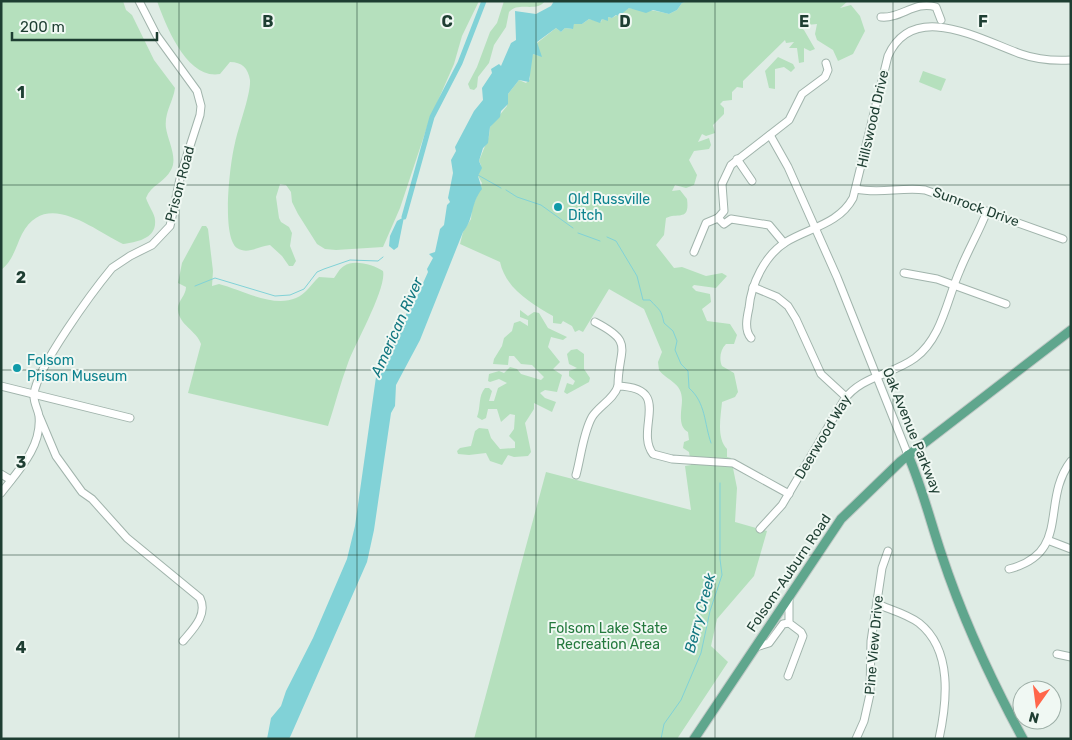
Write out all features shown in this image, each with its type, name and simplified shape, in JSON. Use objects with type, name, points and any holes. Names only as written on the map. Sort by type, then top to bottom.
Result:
[{"type":"main road","name":"Folsom-Auburn Road","points":[[694,739],[789,598],[823,542],[841,519],[878,481],[908,455],[1071,330]]},
{"type":"main road","name":"Oak Avenue Parkway","points":[[908,455],[921,487],[953,585],[994,680],[1023,739]]},
{"type":"street","name":"Prison Road","points":[[34,394],[50,356],[112,268],[152,245],[167,232],[173,218],[181,174],[199,122],[201,106],[197,90],[157,36],[139,1]]},
{"type":"street","points":[[881,17],[888,18],[912,7],[927,4],[936,7],[940,12],[940,20]]},
{"type":"street","name":"Hillswood Drive","points":[[751,338],[747,328],[753,288],[764,265],[784,243],[815,228],[845,210],[856,190],[890,49],[897,38],[908,28],[927,20],[940,20],[954,23],[1030,57],[1049,60],[1071,60]]},
{"type":"street","points":[[784,243],[769,225],[731,219],[724,211],[722,184],[728,170],[737,159],[789,120],[802,94],[825,76],[828,70],[826,63]]},
{"type":"street","name":"Oak Avenue Parkway","points":[[770,135],[788,167],[815,228],[908,455]]},
{"type":"street","points":[[737,159],[752,181]]},
{"type":"street","name":"Sunrock Drive","points":[[856,190],[872,192],[906,188],[925,190],[1064,239]]},
{"type":"street","points":[[694,252],[706,223],[718,218],[724,211]]},
{"type":"street","name":"Deerwood Way","points":[[760,529],[775,514],[789,494],[846,397],[858,386],[910,362],[928,346],[936,334],[954,284],[975,243],[987,211]]},
{"type":"street","points":[[718,218],[724,224],[731,219]]},
{"type":"street","points":[[904,273],[926,276],[954,284],[1006,304]]},
{"type":"street","points":[[753,288],[776,297],[788,306],[796,319],[821,374],[846,397]]},
{"type":"street","points":[[576,475],[592,418],[597,410],[614,394],[618,386],[621,339],[595,322]]},
{"type":"street","points":[[1,386],[130,418]]},
{"type":"street","points":[[618,386],[633,386],[645,395],[649,404],[649,445],[653,454],[672,460],[731,463],[789,494]]},
{"type":"street","points":[[34,394],[39,416],[56,456],[82,492],[92,499],[127,538],[200,598],[203,609],[202,615],[183,642]]},
{"type":"street","points":[[1,493],[32,451],[39,416]]},
{"type":"street","points":[[1009,569],[1028,564],[1036,559],[1050,540],[1060,483],[1071,462]]},
{"type":"street","points":[[1,474],[11,480]]},
{"type":"street","points":[[1050,540],[1071,549]]},
{"type":"street","name":"Pine View Drive","points":[[856,739],[864,722],[870,694],[871,641],[883,564],[888,551]]},
{"type":"street","points":[[789,598],[790,623]]},
{"type":"street","points":[[877,604],[918,622],[936,644],[941,659],[946,701],[939,739]]},
{"type":"street","points":[[756,648],[769,643],[783,624],[790,623],[801,632],[803,636],[788,676]]},
{"type":"street","points":[[1057,654],[1071,658]]},
{"type":"green space","points":[[4,1],[123,1],[126,10],[132,15],[154,60],[175,88],[167,112],[166,123],[173,155],[173,165],[165,178],[151,190],[146,198],[154,215],[155,226],[153,231],[145,238],[123,244],[70,216],[56,213],[44,214],[32,221],[22,234],[11,258],[1,270],[1,3]]},
{"type":"green space","points":[[157,1],[479,1],[462,36],[454,64],[429,121],[400,208],[383,247],[325,249],[317,244],[298,214],[292,202],[291,192],[286,185],[280,184],[276,197],[279,218],[281,222],[289,227],[292,233],[290,246],[296,261],[293,266],[289,266],[282,256],[270,245],[245,251],[237,248],[232,241],[229,229],[229,181],[235,143],[250,86],[249,76],[244,66],[234,62],[230,62],[220,74],[208,74],[198,69],[188,60],[172,37]]},
{"type":"green space","points":[[504,1],[545,1],[537,6],[518,7],[509,12],[506,27],[494,45],[489,63],[478,77],[477,87],[474,90],[470,89],[468,84],[477,67],[490,32],[497,23]]},
{"type":"green space","name":"Folsom Lake State Recreation Area","points":[[688,1],[848,1],[840,8],[851,5],[860,16],[865,31],[853,54],[838,61],[833,50],[817,40],[815,34],[817,24],[807,25],[806,20],[798,26],[804,30],[815,49],[810,51],[804,48],[804,62],[799,63],[797,48],[789,48],[794,42],[786,43],[785,40],[743,81],[743,88],[737,87],[732,92],[732,100],[723,101],[720,104],[724,108],[724,114],[713,125],[715,133],[706,136],[702,134],[698,142],[709,138],[711,145],[709,149],[694,151],[689,160],[697,175],[694,185],[686,188],[675,185],[672,191],[680,190],[687,199],[687,211],[682,215],[666,218],[664,235],[656,245],[674,268],[682,267],[706,276],[722,273],[727,276],[716,288],[694,285],[692,287],[696,291],[710,294],[711,302],[702,309],[707,321],[730,324],[737,335],[734,344],[726,344],[722,349],[722,366],[734,373],[738,392],[735,397],[722,402],[720,433],[727,449],[727,457],[731,458],[737,488],[735,522],[767,531],[754,576],[717,619],[711,646],[728,662],[677,739],[474,739],[546,472],[691,510],[685,466],[691,465],[689,452],[683,448],[684,442],[689,440],[688,432],[681,422],[682,400],[680,389],[659,370],[658,362],[662,352],[644,309],[609,289],[583,332],[579,330],[575,332],[572,326],[563,321],[561,324],[553,323],[553,316],[520,294],[503,272],[500,262],[460,244],[463,232],[471,219],[472,208],[482,183],[478,176],[481,165],[479,161],[489,136],[490,127],[507,106],[508,94],[519,80],[526,83],[530,79],[530,62],[533,54],[540,56],[537,43],[556,28],[561,32],[565,28],[572,29],[574,24],[582,24],[589,19],[601,22],[602,19],[612,18],[629,8],[669,14],[677,10],[682,3]]},
{"type":"green space","points":[[778,57],[793,64],[795,68],[791,72],[784,67],[775,69],[775,89],[769,88],[765,71]]},
{"type":"green space","points":[[923,71],[946,79],[941,91],[919,82]]},
{"type":"green space","points":[[202,226],[206,226],[208,229],[213,271],[212,286],[219,284],[268,300],[287,301],[296,298],[303,294],[319,277],[334,278],[341,268],[348,264],[364,264],[383,271],[383,279],[376,303],[348,363],[328,426],[188,393],[201,344],[179,315],[178,307],[186,287],[178,283],[182,263]]},
{"type":"green space","points":[[520,310],[528,316],[534,312],[539,313],[548,328],[567,337],[563,340],[551,337],[548,347],[560,362],[553,369],[562,375],[557,392],[545,390],[540,393],[545,398],[556,402],[552,412],[534,403],[534,409],[525,423],[531,452],[528,456],[514,457],[508,455],[502,465],[490,461],[486,453],[458,454],[457,451],[460,448],[471,446],[475,431],[479,428],[488,429],[491,438],[500,449],[515,448],[515,442],[509,436],[514,429],[515,415],[510,414],[501,422],[497,409],[488,409],[486,418],[482,420],[477,417],[481,394],[485,388],[489,388],[492,391],[489,401],[494,401],[498,388],[507,383],[499,379],[488,381],[489,374],[499,371],[504,373],[510,367],[517,369],[521,374],[541,380],[544,377],[532,365],[521,364],[514,356],[509,356],[508,365],[493,364],[504,338],[512,331],[514,323],[520,321],[528,326],[528,320],[520,317]]},
{"type":"green space","points":[[577,349],[584,354],[584,369],[590,378],[589,382],[567,394],[564,392],[567,383],[573,385],[575,381],[569,376],[569,371],[577,368],[569,364],[567,354],[571,350]]},
{"type":"water","points":[[554,1],[688,1],[682,3],[677,10],[669,14],[653,10],[646,13],[629,8],[619,16],[608,17],[608,21],[602,19],[600,23],[589,19],[582,24],[574,24],[573,29],[565,28],[561,32],[556,28],[537,42],[542,57],[533,54],[529,82],[519,80],[508,94],[508,104],[501,111],[500,117],[490,127],[488,143],[483,148],[479,161],[482,168],[478,176],[482,189],[420,340],[396,385],[395,406],[391,413],[374,530],[367,562],[289,739],[267,739],[271,718],[281,706],[286,691],[313,638],[347,559],[355,526],[376,377],[384,365],[390,348],[402,330],[404,323],[401,324],[409,309],[412,308],[433,258],[429,254],[435,252],[440,229],[444,225],[447,205],[450,202],[448,198],[453,173],[451,160],[456,151],[455,147],[474,111],[483,100],[482,88],[492,73],[491,69],[499,64],[501,66],[511,43],[516,40],[515,11],[536,14],[551,6]]},
{"type":"water","points":[[404,217],[398,247],[394,250],[389,246],[390,236],[397,221]]},
{"type":"waterway","points":[[404,217],[432,117],[460,63],[484,1]]},
{"type":"waterway","points":[[478,175],[501,188]]},
{"type":"waterway","points":[[506,190],[517,197],[541,205],[573,228]]},
{"type":"waterway","points":[[578,233],[600,241]]},
{"type":"waterway","points":[[607,237],[616,241],[637,276],[643,300],[650,300],[660,310],[664,323],[673,331],[677,341],[675,350],[681,364],[688,371],[689,388],[695,394],[702,407],[711,443]]},
{"type":"waterway","points":[[195,286],[215,278],[275,296],[290,295],[304,289],[317,272],[324,269],[350,260],[378,261],[383,257]]},
{"type":"waterway","name":"Berry Creek","points":[[661,739],[664,724],[681,700],[701,653],[710,611],[722,575],[720,559],[720,483]]},
{"type":"place","name":"Old Russville Ditch","points":[[558,207]]},
{"type":"place","name":"Folsom Prison Museum","points":[[17,368]]},
{"type":"water label","name":"American River","points":[[397,327]]}]
